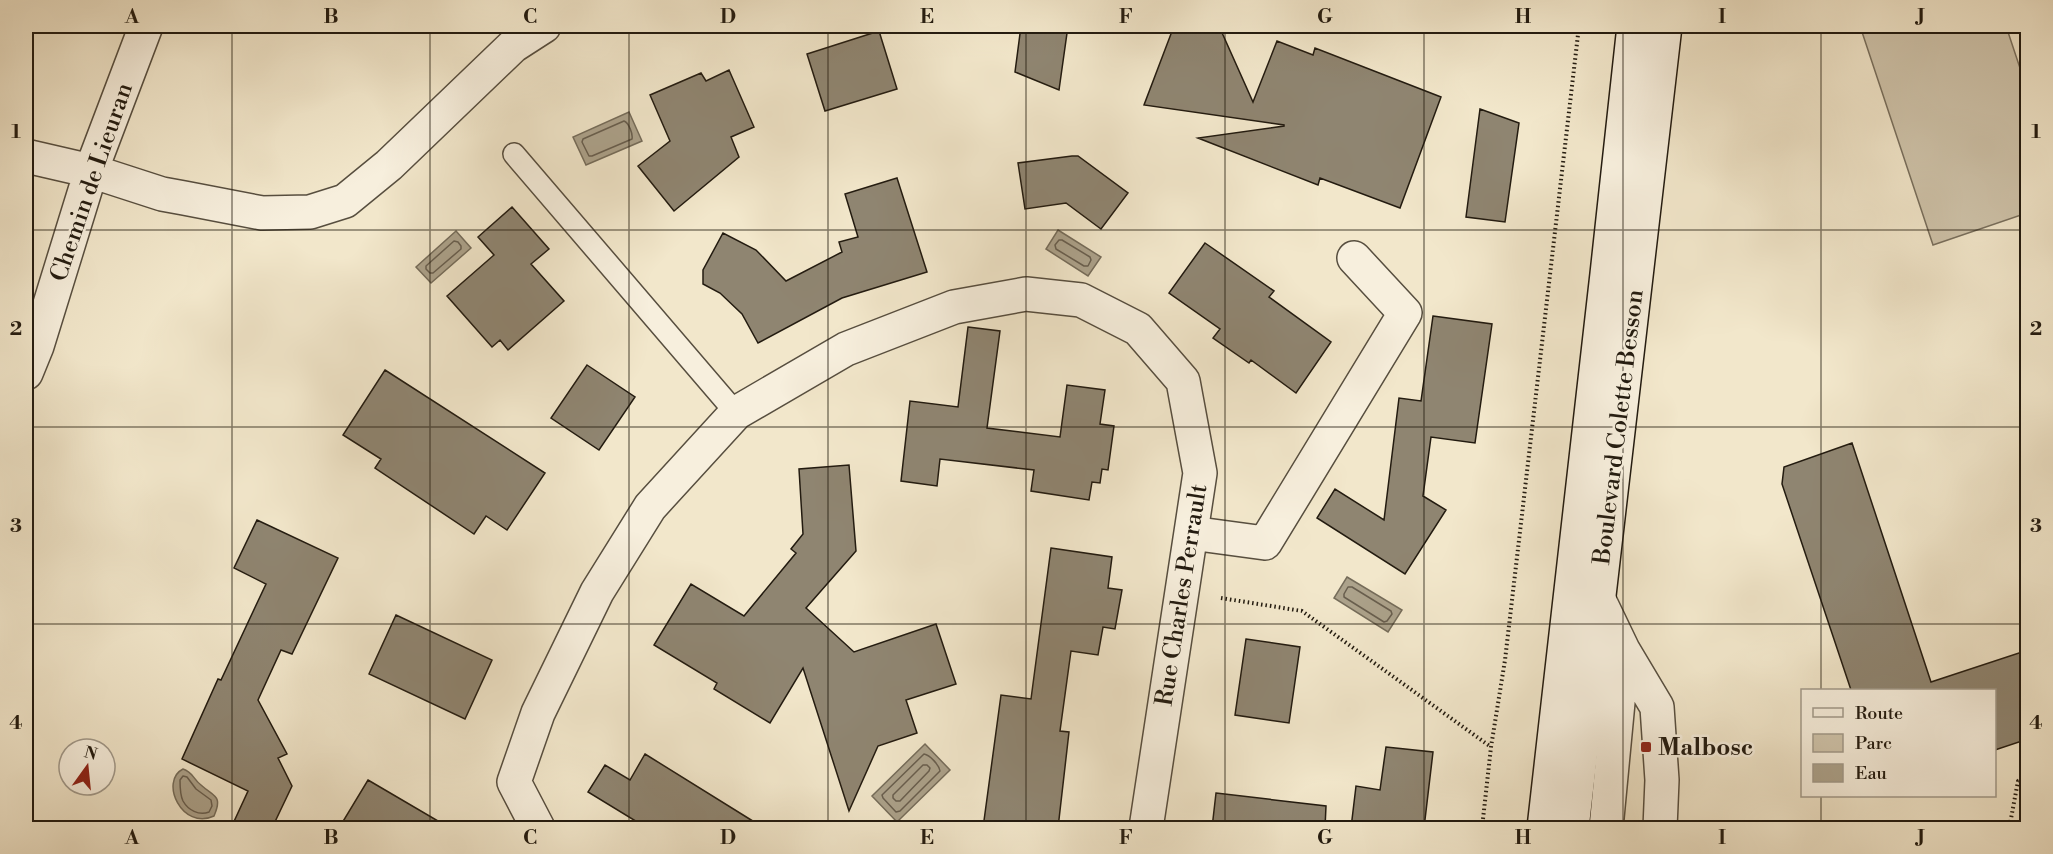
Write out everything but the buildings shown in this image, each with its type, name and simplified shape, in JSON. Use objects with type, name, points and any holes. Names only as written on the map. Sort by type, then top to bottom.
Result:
[{"type":"street","name":"Chemin de Lieuran","points":[[26,373],[37,346],[91,171],[146,26]]},
{"type":"street","points":[[26,156],[91,171],[162,194],[262,213],[310,212],[345,201],[389,165],[513,46],[544,26]]},
{"type":"street","name":"Boulevard Colette Besson","points":[[1544,828],[1634,26]]},
{"type":"street","name":"Boulevard Colette Besson","points":[[1572,828],[1665,26]]},
{"type":"street","points":[[1191,533],[1265,543],[1405,313],[1354,258]]},
{"type":"street","name":"Rue Charles Perrault","points":[[538,828],[514,782],[538,713],[597,592],[650,507],[736,413],[846,349],[954,307],[1026,294],[1081,300],[1138,329],[1183,381],[1200,473],[1146,828]]},
{"type":"street","points":[[1599,600],[1623,650],[1657,706],[1662,780],[1660,828]]},
{"type":"street","points":[[1606,828],[1623,650]]},
{"type":"lane","points":[[514,154],[736,413]]},
{"type":"path","points":[[1482,828],[1491,747],[1505,660],[1579,26]]},
{"type":"path","points":[[1182,592],[1302,611],[1491,747]]},
{"type":"path","points":[[1995,828],[2010,826],[2018,781],[2028,777]]},
{"type":"green space","points":[[1860,26],[2006,26],[2027,89],[2027,213],[1933,245]]},
{"type":"water","points":[[629,112],[642,141],[586,165],[573,137]]},
{"type":"water","points":[[1058,230],[1101,257],[1088,276],[1046,249]]},
{"type":"water","points":[[456,231],[471,248],[431,283],[416,267]]},
{"type":"water","points":[[1347,577],[1402,610],[1388,632],[1334,598]]},
{"type":"water","points":[[925,744],[950,770],[897,822],[872,796]]},
{"type":"water","points":[[183,769],[216,797],[218,804],[214,816],[202,819],[192,817],[178,803],[173,784],[176,775]]},
{"type":"place","name":"Malbosc","points":[[1646,747]]}]
